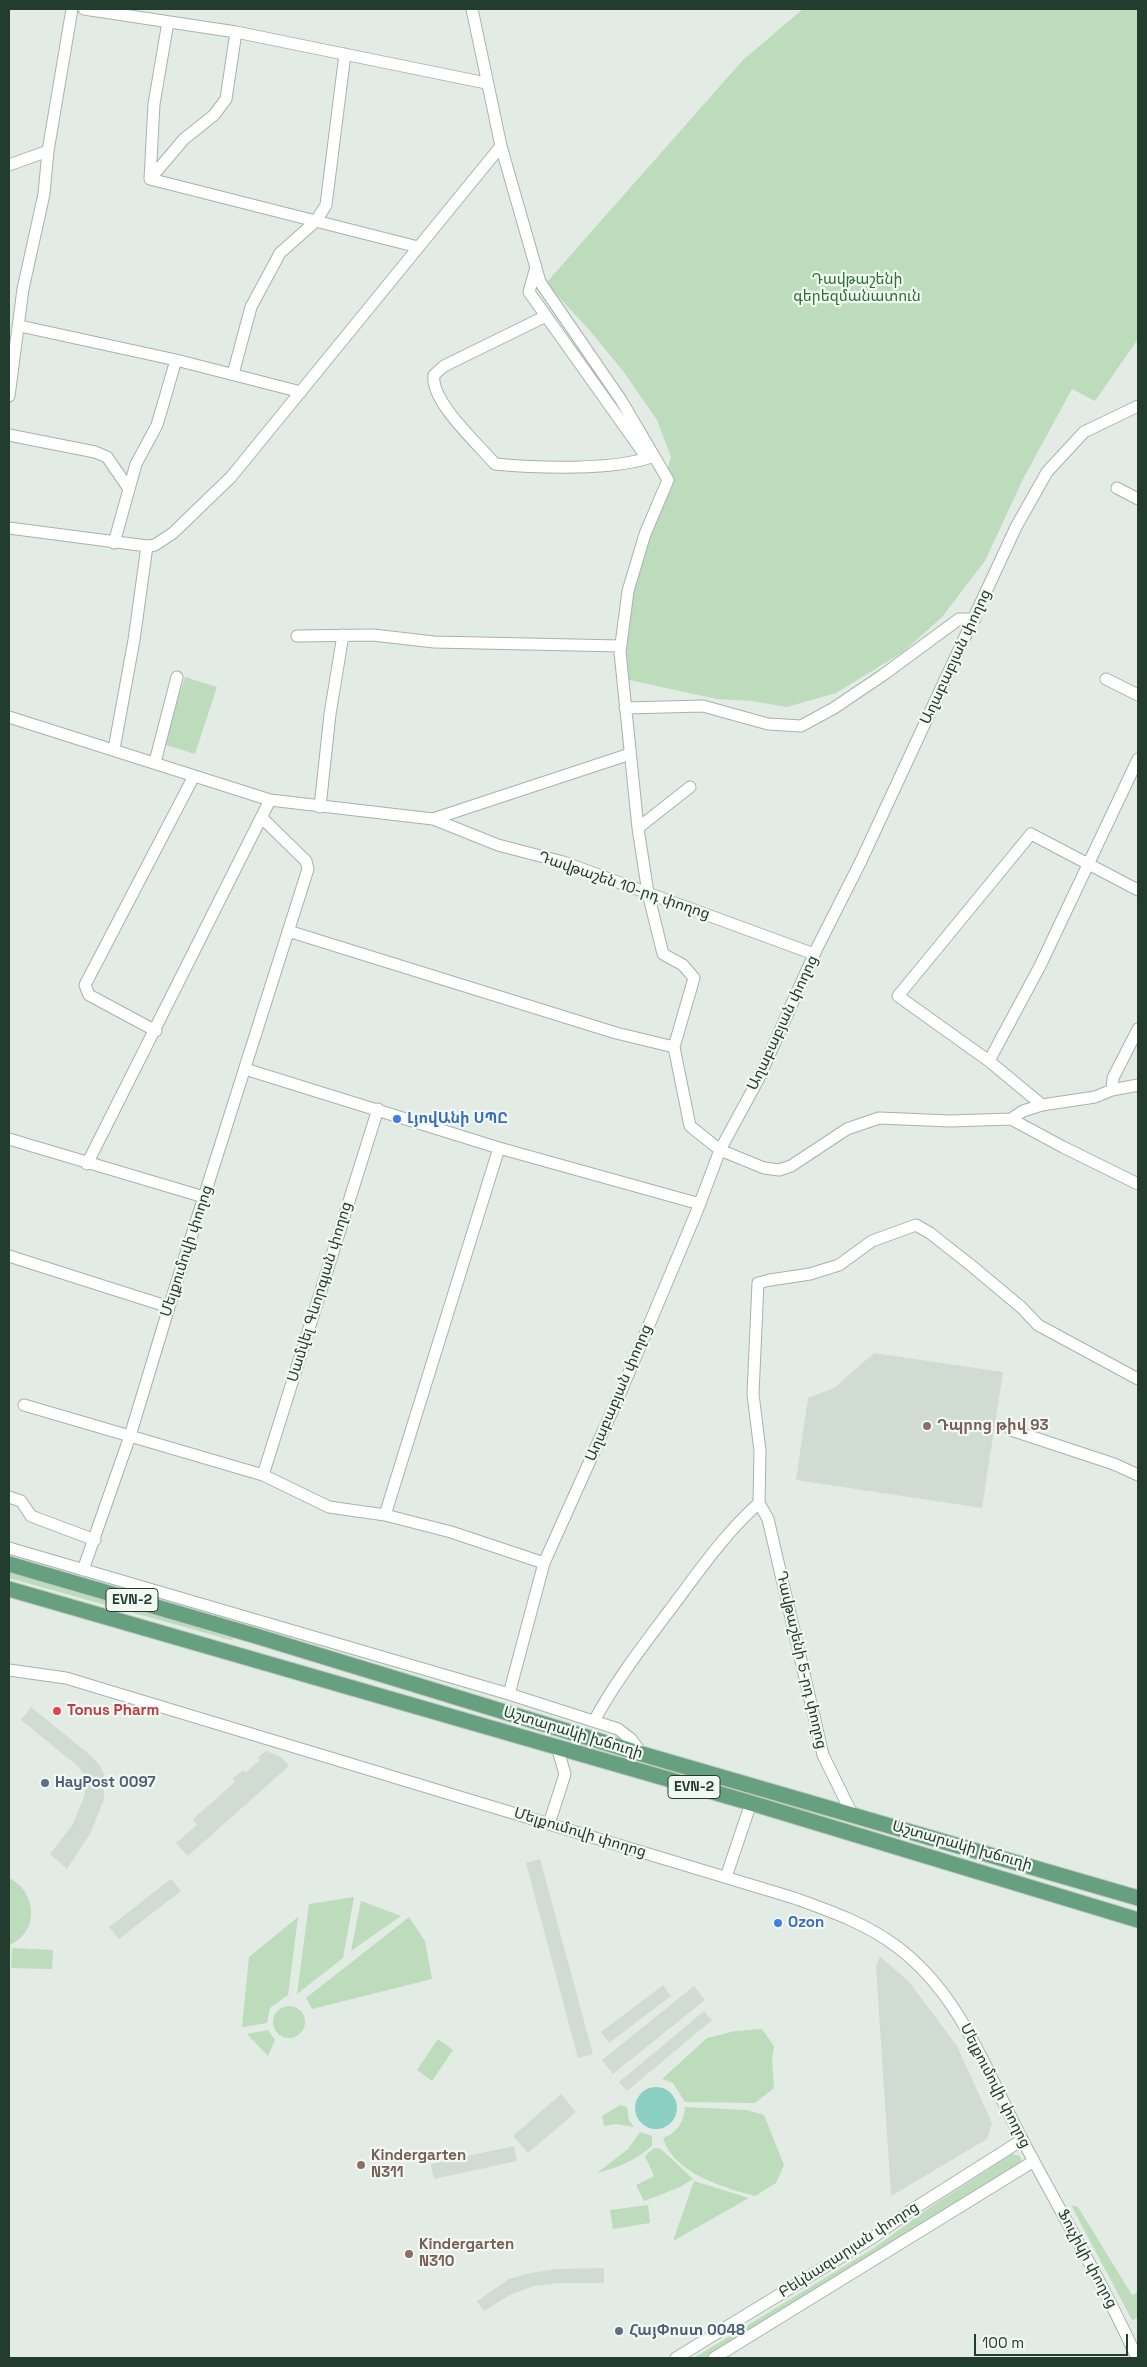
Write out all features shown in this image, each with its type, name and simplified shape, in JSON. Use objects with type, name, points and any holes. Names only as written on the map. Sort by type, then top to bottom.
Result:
[{"type":"main road","name":"Աշտարակի խճուղի","points":[[9,1564],[256,1636],[642,1754],[1138,1898]]},
{"type":"main road","name":"Աշտարակի խճուղի","points":[[9,1589],[751,1803],[1138,1920]]},
{"type":"main road","points":[[248,1658],[256,1636]]},
{"type":"street","points":[[9,396],[20,326],[23,289],[44,194],[48,151],[72,9]]},
{"type":"street","points":[[84,9],[236,32],[486,83]]},
{"type":"street","points":[[472,9],[486,83],[501,146],[540,282],[621,400],[650,457]]},
{"type":"street","points":[[150,178],[154,104],[168,22]]},
{"type":"street","points":[[150,178],[184,139],[214,114],[226,99],[236,32]]},
{"type":"street","points":[[233,374],[251,307],[280,254],[316,221],[326,205],[345,54]]},
{"type":"street","points":[[9,528],[147,546],[155,545],[173,533],[231,477],[501,146]]},
{"type":"street","points":[[9,165],[48,151]]},
{"type":"street","points":[[150,178],[418,248]]},
{"type":"street","points":[[536,267],[528,289],[544,316],[668,480],[645,534],[628,591],[621,646],[625,708],[638,828],[648,893],[663,954],[682,965],[694,978],[674,1047],[690,1126],[720,1150],[764,1168],[779,1170],[791,1166],[847,1129],[879,1118],[950,1121],[1012,1119],[1063,1147],[1138,1184]]},
{"type":"street","points":[[544,316],[444,366],[434,375],[433,383],[436,394],[495,464],[527,467],[630,464],[650,457]]},
{"type":"street","points":[[20,326],[176,360],[301,392]]},
{"type":"street","points":[[114,543],[136,464],[157,425],[176,360]]},
{"type":"street","name":"Աղաբաբյան փողոց","points":[[509,1694],[544,1563],[619,1396],[700,1204],[720,1150],[758,1080],[814,954],[975,619],[1016,527],[1047,472],[1084,432],[1138,406]]},
{"type":"street","points":[[9,435],[95,452],[107,457],[129,489]]},
{"type":"street","points":[[1117,488],[1138,499]]},
{"type":"street","points":[[114,750],[134,640],[147,546]]},
{"type":"street","points":[[625,708],[703,706],[768,724],[800,726],[834,708],[883,675],[959,619],[975,619]]},
{"type":"street","points":[[297,636],[373,635],[434,642],[621,646]]},
{"type":"street","points":[[320,807],[330,714],[343,636]]},
{"type":"street","points":[[155,762],[177,676]]},
{"type":"street","points":[[1106,679],[1138,695]]},
{"type":"street","points":[[9,717],[270,800],[433,819],[630,754]]},
{"type":"street","points":[[989,1062],[1089,866],[1138,759]]},
{"type":"street","points":[[156,1031],[89,995],[85,985],[194,776]]},
{"type":"street","points":[[638,828],[690,787]]},
{"type":"street","points":[[87,1164],[156,1031],[270,800]]},
{"type":"street","name":"Մելքումովի փողոց","points":[[83,1570],[130,1436],[168,1307],[308,869],[306,861],[262,818]]},
{"type":"street","name":"Դավթաշեն 10-րդ փողոց","points":[[433,819],[498,845],[563,862],[814,954]]},
{"type":"street","points":[[1042,1105],[989,1062],[898,996],[1031,834],[1138,890]]},
{"type":"street","points":[[288,931],[616,1033],[674,1047]]},
{"type":"street","points":[[1112,1090],[1113,1078],[1138,1029]]},
{"type":"street","points":[[245,1069],[378,1108],[499,1148],[700,1204]]},
{"type":"street","points":[[1012,1119],[1023,1111],[1042,1105],[1095,1097],[1112,1090],[1138,1085]]},
{"type":"street","name":"Սամվել Գևորգյան փողոց","points":[[263,1475],[378,1108]]},
{"type":"street","points":[[9,1139],[87,1164],[204,1197]]},
{"type":"street","points":[[385,1515],[499,1148]]},
{"type":"street","points":[[594,1721],[609,1692],[694,1578],[747,1514],[759,1503],[760,1451],[753,1394],[758,1283],[810,1274],[839,1265],[872,1241],[916,1225],[930,1233],[1008,1296],[1038,1325],[1138,1379]]},
{"type":"street","points":[[9,1256],[168,1307]]},
{"type":"street","points":[[24,1405],[263,1475],[329,1507],[385,1515],[452,1532],[544,1563]]},
{"type":"street","points":[[1011,1430],[1114,1464],[1138,1475]]},
{"type":"street","points":[[9,1497],[22,1501],[31,1516],[95,1540]]},
{"type":"street","name":"Դավթաշենի 5-րդ փողոց","points":[[759,1503],[768,1520],[823,1754],[852,1814]]},
{"type":"street","points":[[9,1548],[509,1694],[594,1721],[618,1729],[625,1734],[642,1754]]},
{"type":"street","name":"Մելքումովի փողոց","points":[[9,1670],[66,1678],[794,1898],[869,1928],[903,1952],[943,1994],[970,2032],[1034,2161]]},
{"type":"street","points":[[549,1824],[565,1774],[557,1747]]},
{"type":"street","points":[[726,1878],[751,1803]]},
{"type":"street","name":"Բեկնազարյան փողոց","points":[[676,2358],[872,2238],[910,2211],[1022,2140]]},
{"type":"street","name":"Բեկնազարյան փողոց","points":[[714,2358],[1034,2161]]},
{"type":"street","name":"Ֆուչիկի փողոց","points":[[1034,2161],[1100,2281],[1137,2358]]},
{"type":"shaded area","points":[[874,1353],[1003,1372],[982,1508],[796,1480],[808,1398],[834,1388]]},
{"type":"shaded area","points":[[31,1707],[90,1755],[99,1764],[104,1775],[104,1799],[90,1834],[67,1869],[50,1854],[73,1824],[85,1794],[84,1778],[80,1768],[21,1720]]},
{"type":"shaded area","points":[[266,1751],[281,1757],[289,1766],[188,1856],[176,1843],[197,1825],[193,1819],[235,1782],[233,1778],[243,1770],[246,1772],[260,1760],[258,1757]]},
{"type":"shaded area","points":[[540,1859],[593,2054],[578,2058],[526,1863]]},
{"type":"shaded area","points":[[171,1879],[181,1891],[119,1939],[109,1927]]},
{"type":"shaded area","points":[[880,1956],[909,1982],[957,2046],[992,2123],[987,2139],[891,2196],[876,1966]]},
{"type":"shaded area","points":[[663,1985],[671,1996],[609,2043],[601,2032]]},
{"type":"shaded area","points":[[694,1986],[705,2000],[613,2074],[602,2060]]},
{"type":"shaded area","points":[[704,2011],[712,2020],[627,2091],[619,2082]]},
{"type":"shaded area","points":[[561,2094],[576,2112],[528,2153],[513,2136]]},
{"type":"shaded area","points":[[514,2146],[517,2161],[434,2179],[431,2164]]},
{"type":"shaded area","points":[[604,2268],[604,2283],[559,2283],[534,2286],[510,2295],[484,2311],[477,2301],[509,2279],[530,2273],[557,2269]]},
{"type":"green space","name":"Դավթաշենի գերեզմանատուն","points":[[803,9],[1138,9],[1138,339],[1095,401],[1072,389],[1023,479],[985,561],[942,617],[903,652],[836,693],[787,707],[751,701],[717,699],[629,680],[624,622],[671,457],[657,420],[623,371],[591,332],[546,283],[743,60]]},
{"type":"green space","points":[[185,677],[217,687],[195,754],[163,744]]},
{"type":"green space","points":[[9,1569],[234,1639],[231,1640],[9,1578]]},
{"type":"green space","points":[[9,1878],[25,1892],[31,1912],[30,1922],[26,1931],[19,1939],[9,1945]]},
{"type":"green space","points":[[354,1897],[343,1958],[297,1994],[309,1904]]},
{"type":"green space","points":[[361,1901],[401,1916],[351,1951]]},
{"type":"green space","points":[[298,1917],[288,1995],[270,2008],[267,2023],[242,2027],[249,1957]]},
{"type":"green space","points":[[409,1917],[425,1941],[432,1979],[312,2009],[306,1998]]},
{"type":"green space","points":[[12,1948],[53,1950],[52,1969],[11,1968]]},
{"type":"green space","points":[[289,2006],[295,2007],[300,2011],[304,2016],[304,2028],[300,2033],[295,2037],[289,2038],[283,2037],[278,2033],[274,2028],[273,2022],[274,2016],[278,2011],[283,2007]]},
{"type":"green space","points":[[762,2029],[774,2046],[772,2060],[774,2088],[755,2103],[685,2102],[673,2083],[662,2079],[707,2038],[735,2031]]},
{"type":"green space","points":[[268,2030],[275,2040],[268,2056],[247,2034]]},
{"type":"green space","points":[[438,2039],[453,2050],[432,2081],[417,2070]]},
{"type":"green space","points":[[620,2105],[627,2107],[629,2120],[634,2127],[616,2124],[604,2126],[602,2116]]},
{"type":"green space","points":[[685,2107],[747,2110],[764,2115],[784,2165],[776,2183],[755,2196],[701,2177],[678,2161],[669,2150],[663,2138],[679,2126]]},
{"type":"green space","points":[[640,2132],[652,2136],[652,2146],[626,2163],[597,2173],[628,2149]]},
{"type":"green space","points":[[654,2148],[661,2149],[693,2179],[680,2187],[644,2201],[636,2185],[654,2176],[645,2156]]},
{"type":"green space","points":[[1012,2154],[1020,2156],[1022,2163],[706,2358],[694,2358],[874,2248],[929,2208]]},
{"type":"green space","points":[[694,2181],[749,2198],[673,2241]]},
{"type":"green space","points":[[648,2205],[650,2223],[613,2229],[610,2210]]},
{"type":"green space","points":[[1071,2205],[1078,2207],[1132,2295],[1138,2292],[1138,2318],[1132,2320]]},
{"type":"water","points":[[656,2087],[671,2093],[677,2108],[671,2123],[656,2129],[641,2123],[635,2108],[641,2093]]},
{"type":"place","name":"ԼյովԱնի ՍՊԸ","points":[[397,1119]]},
{"type":"place","name":"Դպրոց թիվ 93","points":[[927,1426]]},
{"type":"place","name":"Tonus Pharm","points":[[57,1711]]},
{"type":"place","name":"HayPost 0097","points":[[45,1783]]},
{"type":"place","name":"Ozon","points":[[778,1923]]},
{"type":"place","name":"Kindergarten N311","points":[[361,2165]]},
{"type":"place","name":"Kindergarten N310","points":[[409,2254]]},
{"type":"place","name":"ՀայՓոստ 0048","points":[[619,2331]]}]
